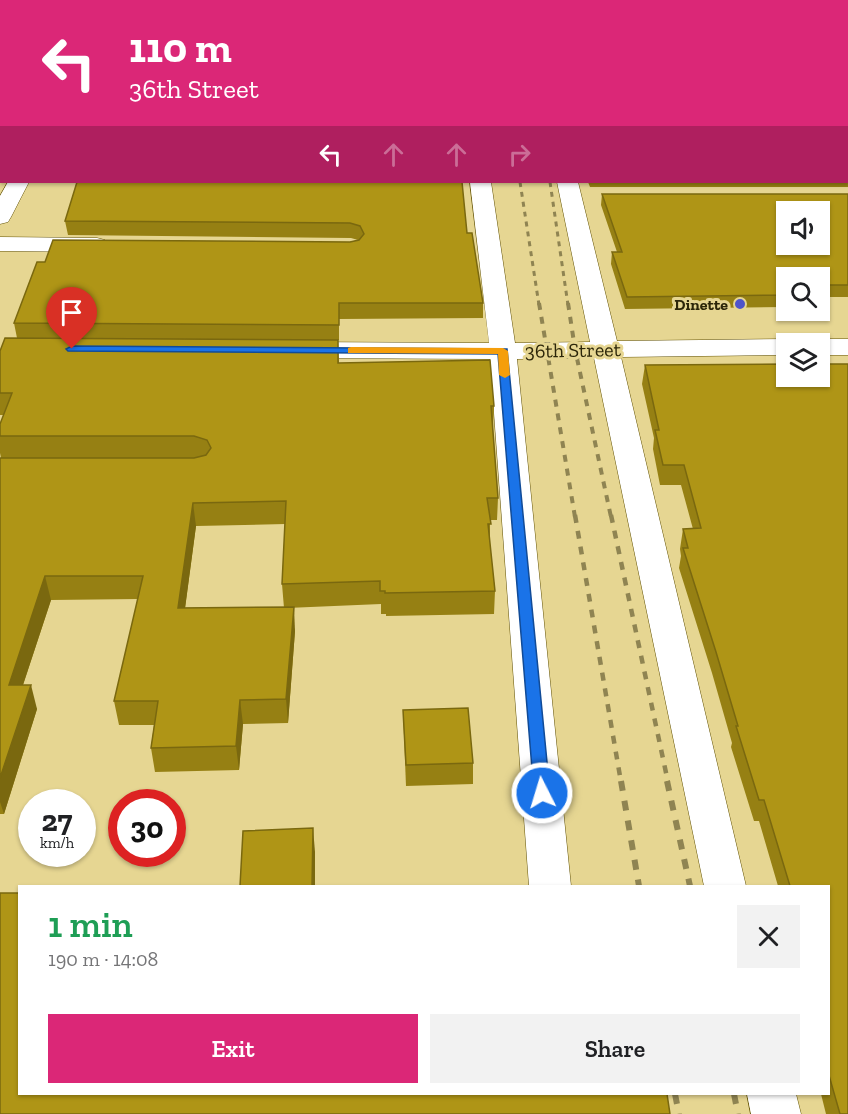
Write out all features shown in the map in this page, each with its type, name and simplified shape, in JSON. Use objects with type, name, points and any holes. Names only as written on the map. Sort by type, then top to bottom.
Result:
[{"type":"street","points":[[0,217],[17,183]]},
{"type":"street","points":[[480,183],[503,351],[550,885]]},
{"type":"street","points":[[578,191],[604,349],[725,885]]},
{"type":"street","points":[[0,243],[117,245]]},
{"type":"street","name":"36th Street","points":[[263,350],[503,351],[776,347]]},
{"type":"street","points":[[830,347],[848,347]]},
{"type":"street","points":[[772,1095],[776,1114]]},
{"type":"building","points":[[77,183],[462,183],[467,233],[472,233],[483,303],[339,303],[339,325],[14,323],[37,262],[45,262],[53,240],[350,242],[359,240],[364,234],[360,226],[350,223],[65,221]]},
{"type":"building","points":[[602,194],[848,194],[848,285],[830,285],[830,267],[776,267],[776,295],[627,297],[612,252],[622,252]]},
{"type":"building","points":[[5,338],[338,340],[338,363],[490,360],[498,498],[487,498],[495,591],[385,593],[385,591],[380,591],[380,581],[282,584],[286,501],[193,503],[178,608],[294,607],[286,699],[240,700],[236,746],[151,748],[158,701],[114,701],[143,576],[45,576],[9,685],[31,685],[0,778],[0,458],[194,458],[206,455],[211,448],[207,440],[194,436],[0,436],[0,424],[12,393],[0,393],[0,351]]},
{"type":"building","points":[[776,364],[776,387],[830,387],[830,364],[848,364],[848,1114],[840,1114],[830,1079],[830,885],[790,885],[764,800],[759,800],[683,548],[688,548],[683,529],[701,528],[684,465],[663,465],[655,430],[659,430],[645,365]]},
{"type":"building","points":[[468,708],[473,763],[406,765],[403,710]]},
{"type":"building","points":[[313,828],[312,885],[240,885],[243,831]]},
{"type":"building","points":[[0,893],[18,893],[18,1095],[667,1095],[670,1114],[0,1114]]},
{"type":"railway","points":[[520,183],[539,305]]},
{"type":"railway","points":[[550,183],[568,305]]},
{"type":"railway","points":[[539,303],[575,517]]},
{"type":"railway","points":[[568,303],[575,349],[611,517]]},
{"type":"railway","points":[[575,515],[621,782]]},
{"type":"railway","points":[[611,515],[668,782]]},
{"type":"railway","points":[[621,781],[639,885]]},
{"type":"railway","points":[[667,781],[690,885]]},
{"type":"railway","points":[[675,1095],[679,1114]]},
{"type":"railway","points":[[734,1095],[738,1114]]},
{"type":"slow traffic","points":[[351,350],[503,351],[505,375]]},
{"type":"place","name":"Dinette","points":[[740,304]]},
{"type":"route","points":[[72,349],[503,351],[542,793]]}]
